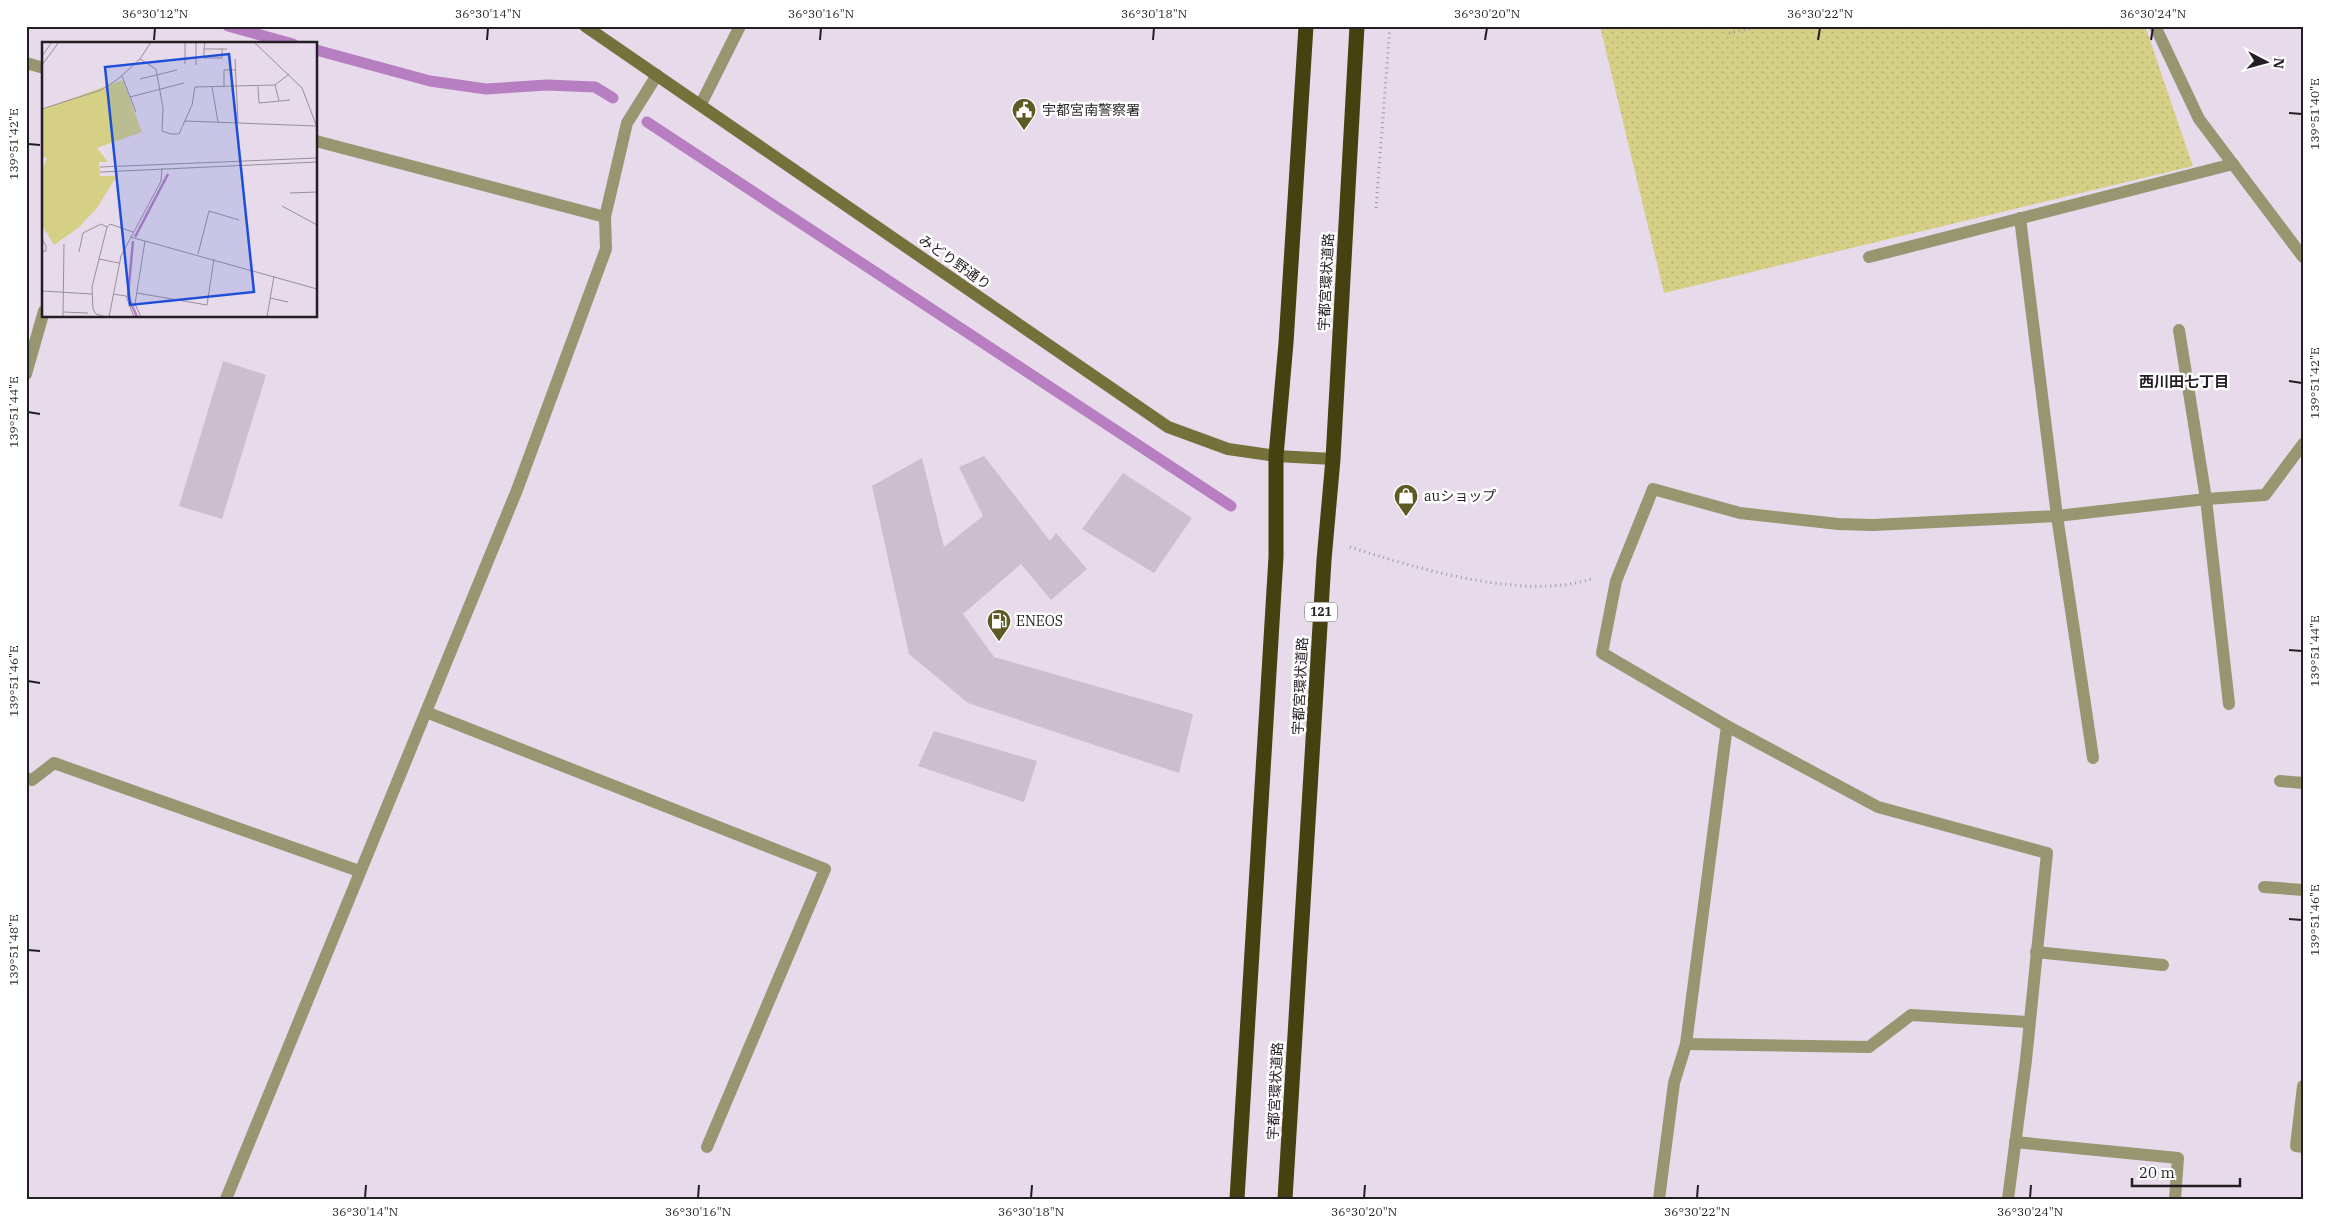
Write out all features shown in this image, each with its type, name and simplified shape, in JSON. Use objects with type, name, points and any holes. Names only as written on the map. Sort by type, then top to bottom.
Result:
[{"type":"highway","points":[[1237,1199],[1276,557],[1276,456],[1286,343],[1306,26]]},
{"type":"highway","name":"宇都宮環状道路","points":[[1285,1199],[1325,539],[1333,459],[1357,26]]},
{"type":"street","name":"みどり野通り","points":[[585,26],[1168,427],[1228,450],[1276,456],[1333,459]]},
{"type":"street","points":[[701,104],[740,26]]},
{"type":"street","points":[[2155,26],[2199,119],[2303,257]]},
{"type":"street","points":[[26,63],[42,67]]},
{"type":"street","points":[[226,1199],[359,870],[517,490],[606,249],[605,217],[627,123],[657,75]]},
{"type":"street","points":[[318,142],[605,217]]},
{"type":"street","points":[[1869,257],[2232,164]]},
{"type":"street","points":[[2020,218],[2057,516],[2093,758]]},
{"type":"street","points":[[26,374],[42,318]]},
{"type":"street","points":[[2179,330],[2206,499],[2228,704]]},
{"type":"street","points":[[2008,1199],[2047,853],[1878,807],[1727,726],[1602,653],[1616,581],[1653,489],[1740,513],[1838,524],[1873,525],[2057,516],[2206,499],[2266,495],[2303,444]]},
{"type":"street","points":[[426,712],[825,869],[707,1147]]},
{"type":"street","points":[[1659,1199],[1674,1083],[1686,1044],[1727,726]]},
{"type":"street","points":[[26,778],[32,780],[54,763],[359,870]]},
{"type":"street","points":[[2280,781],[2303,783]]},
{"type":"street","points":[[2264,887],[2303,890]]},
{"type":"street","points":[[2036,952],[2163,965]]},
{"type":"street","points":[[1686,1044],[1869,1047],[1910,1015],[2028,1022]]},
{"type":"street","points":[[2303,1086],[2296,1146],[2303,1147]]},
{"type":"street","points":[[2015,1142],[2178,1158],[2175,1199]]},
{"type":"path","points":[[1729,34],[1761,26]]},
{"type":"path","points":[[1325,539],[1443,573],[1490,582],[1524,585],[1567,584],[1583,582],[1621,570]]},
{"type":"shaded area","points":[[1600,26],[2145,26],[2193,166],[1664,293]]},
{"type":"building","points":[[223,361],[266,375],[222,519],[179,506]]},
{"type":"building","points":[[984,456],[1050,541],[1056,533],[1087,569],[1051,600],[1021,564],[963,614],[994,657],[1193,714],[1179,773],[968,703],[909,654],[872,486],[922,458],[944,547],[983,516],[959,467]]},
{"type":"building","points":[[1123,473],[1192,518],[1154,573],[1082,529]]},
{"type":"building","points":[[934,731],[1037,761],[1024,802],[918,766]]},
{"type":"waterway","points":[[228,26],[286,42]]},
{"type":"waterway","points":[[318,51],[430,81],[486,89],[547,85],[595,87],[613,98]]},
{"type":"waterway","points":[[647,122],[1231,506]]},
{"type":"place","name":"宇都宮南警察署","points":[[1024,131]]},
{"type":"place","name":"auショップ","points":[[1406,517]]},
{"type":"place","name":"ENEOS","points":[[999,642]]},
{"type":"district","name":"西川田七丁目","points":[[2184,382]]}]
